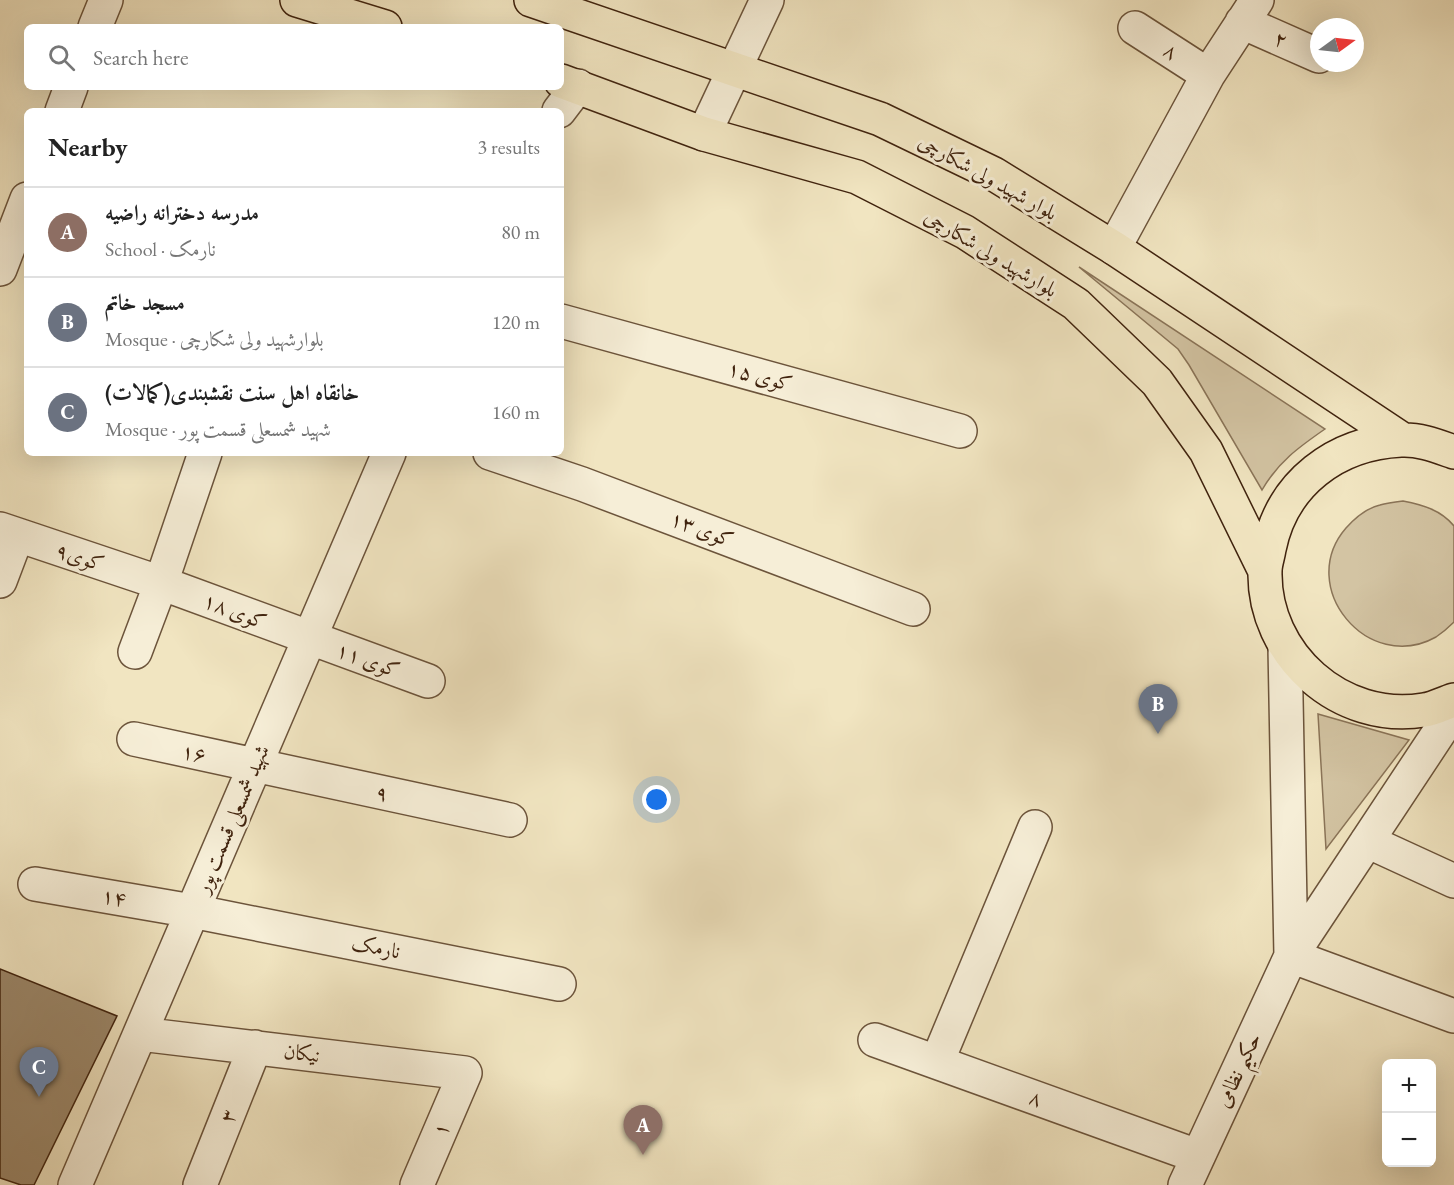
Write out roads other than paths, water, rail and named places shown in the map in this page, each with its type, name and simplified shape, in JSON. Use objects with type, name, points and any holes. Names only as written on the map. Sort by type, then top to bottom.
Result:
[{"type":"main road","points":[[297,0],[375,24]]},
{"type":"main road","name":"بلوار شهید ولی شکارچی","points":[[531,0],[880,119],[993,174],[1436,443]]},
{"type":"main road","name":"بلوارشهید ولی شکارچی","points":[[566,93],[856,177],[965,232],[1076,304],[1156,382],[1194,434],[1206,451],[1265,571]]},
{"type":"main road","points":[[1436,443],[1361,445],[1323,464],[1293,493],[1273,529],[1265,571],[1269,610],[1285,647],[1311,678],[1345,700],[1384,711],[1424,710],[1452,714]]},
{"type":"street","points":[[96,24],[106,0]]},
{"type":"street","points":[[704,134],[767,0]]},
{"type":"street","points":[[1114,248],[1208,75],[1250,11]]},
{"type":"street","name":"۲","points":[[1250,11],[1310,50]]},
{"type":"street","name":"۸","points":[[1135,28],[1208,75]]},
{"type":"street","points":[[63,108],[70,90]]},
{"type":"street","points":[[0,269],[24,207]]},
{"type":"street","name":"کوی ۱۵","points":[[564,322],[960,431]]},
{"type":"street","points":[[135,652],[204,456]]},
{"type":"street","name":"شهید شمسعلی قسمت پور","points":[[75,1185],[388,456]]},
{"type":"street","name":"کوی ۱۳","points":[[499,456],[582,484],[913,609]]},
{"type":"street","points":[[0,581],[9,533]]},
{"type":"street","name":"کوی۹","points":[[9,533],[161,583]]},
{"type":"street","name":"کوی ۱۸","points":[[161,583],[308,639]]},
{"type":"street","name":"کوی ۱۱","points":[[308,639],[428,681]]},
{"type":"street","points":[[1285,647],[1291,956],[1454,1016]]},
{"type":"street","name":"حکیم نظامی","points":[[1191,1170],[1291,956],[1452,714]]},
{"type":"street","name":"۱۶","points":[[134,739],[254,766]]},
{"type":"street","name":"۹","points":[[254,766],[510,820]]},
{"type":"street","points":[[937,1062],[1035,827]]},
{"type":"street","points":[[1367,841],[1454,881]]},
{"type":"street","name":"۱۴","points":[[36,884],[192,911]]},
{"type":"street","name":"نارمک","points":[[192,911],[559,984]]},
{"type":"street","name":"نیکان","points":[[140,1034],[465,1073]]},
{"type":"street","name":"۸","points":[[875,1040],[937,1062],[1191,1170]]},
{"type":"street","name":"۳","points":[[200,1185],[255,1047]]},
{"type":"street","name":"۱","points":[[417,1185],[465,1073]]},
{"type":"place","name":"مسجد خاتم","points":[[1158,734]]},
{"type":"place","name":"خانقاه اهل سنت نقشبندی(کمالات)","points":[[39,1097]]},
{"type":"place","name":"مدرسه دخترانه راضیه","points":[[643,1155]]}]
